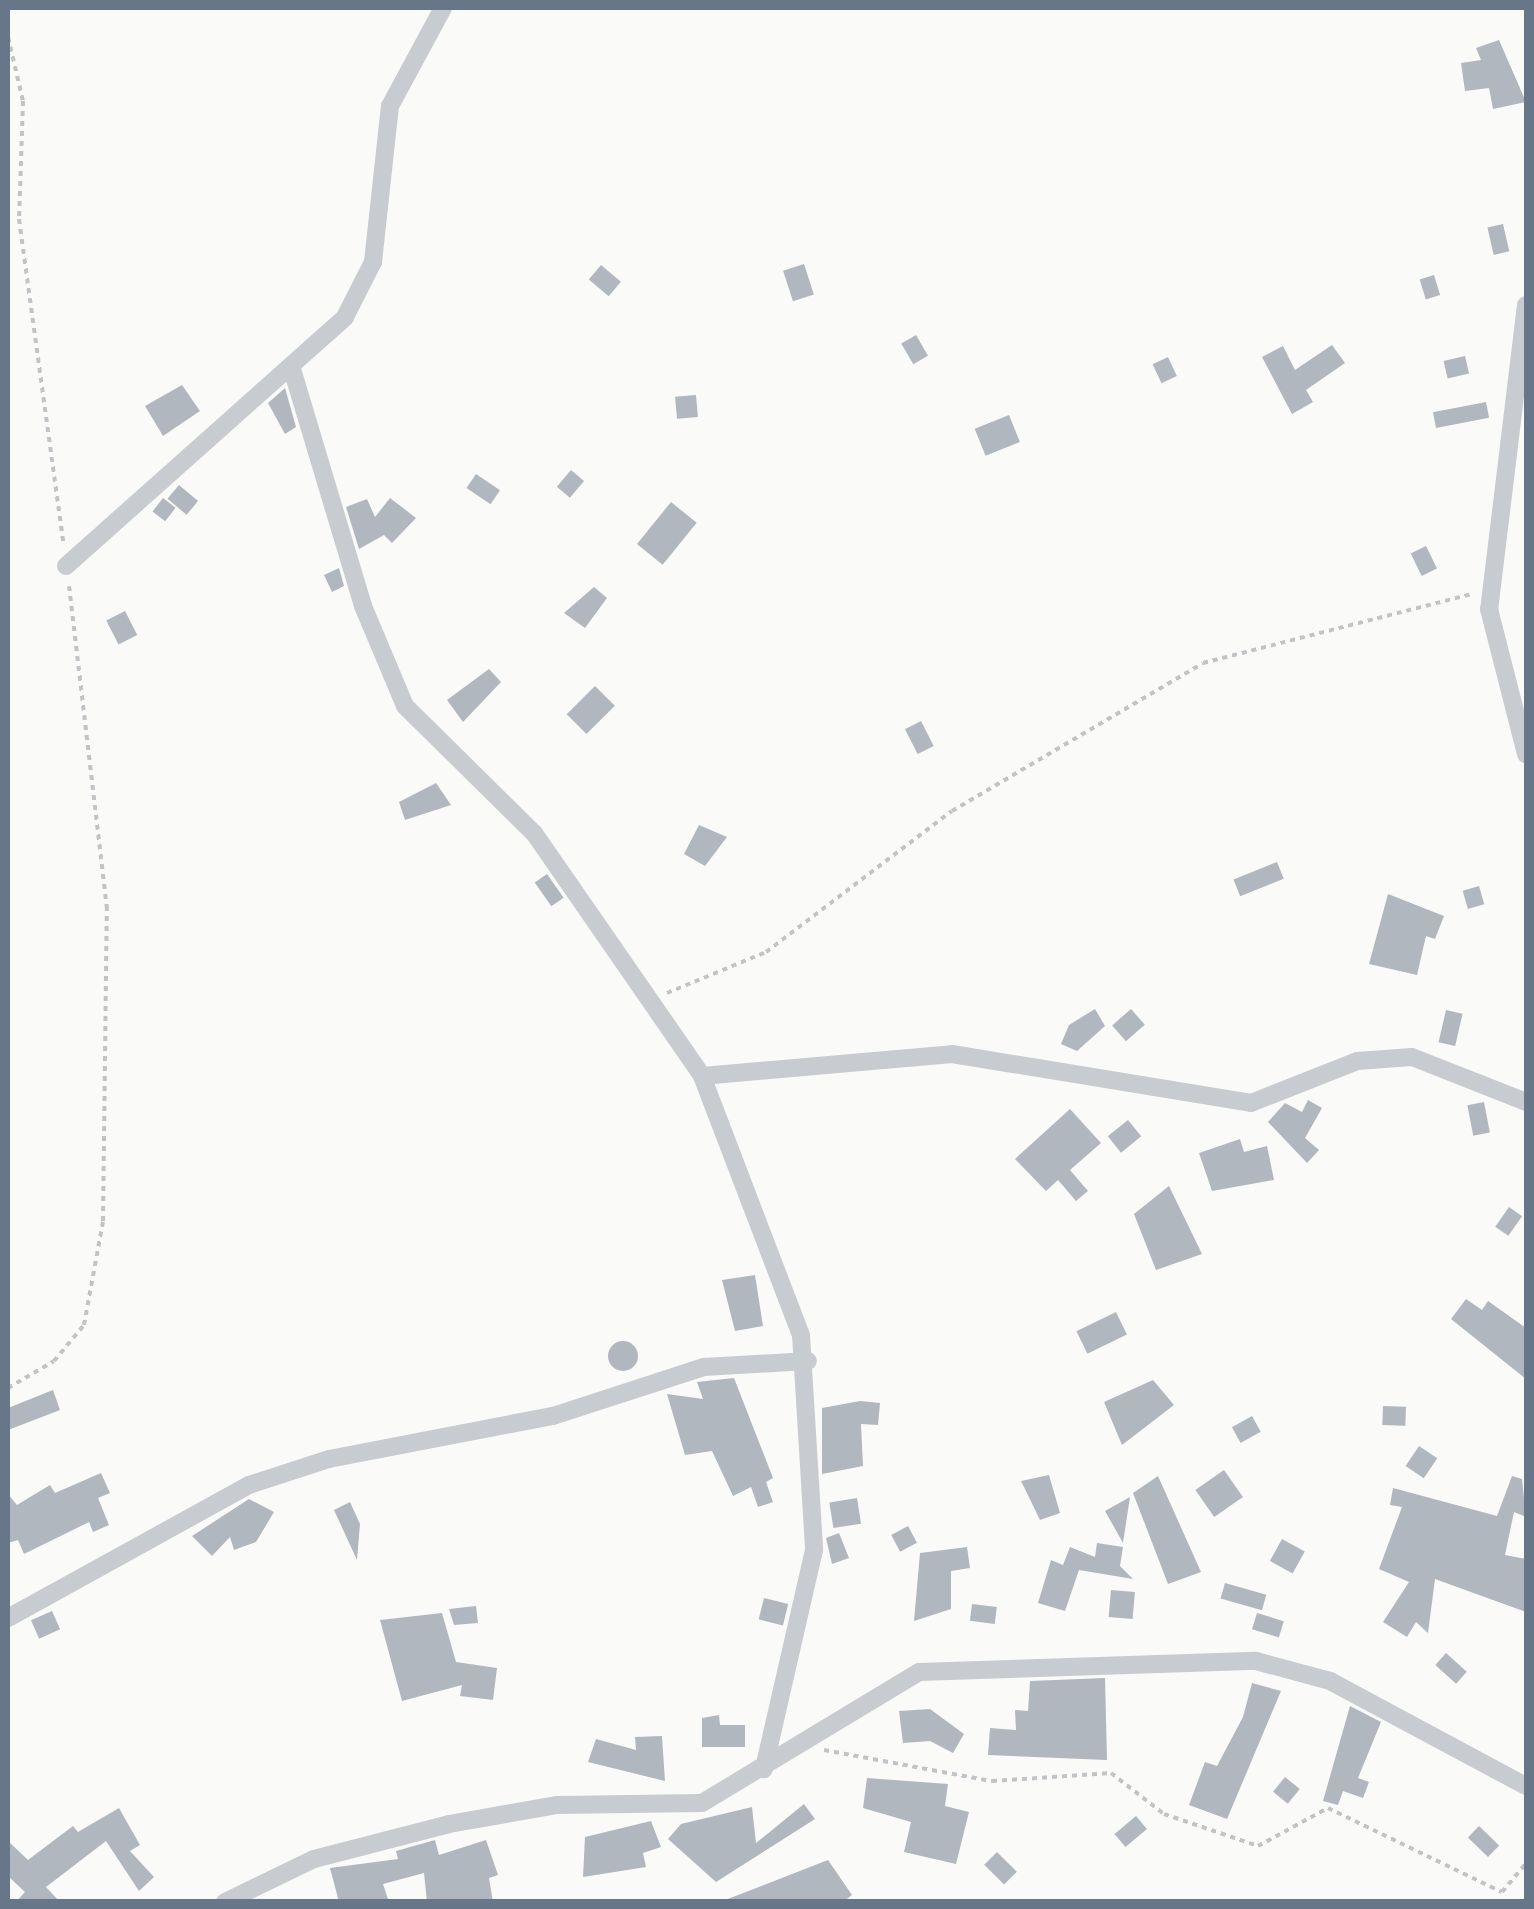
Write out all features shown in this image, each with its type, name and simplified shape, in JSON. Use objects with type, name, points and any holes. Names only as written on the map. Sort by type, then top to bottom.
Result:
[{"type":"street","points":[[66,566],[292,369],[345,317],[373,262],[390,106],[443,8]]},
{"type":"street","points":[[1526,305],[1491,589],[1526,754]]},
{"type":"street","points":[[292,369],[362,606],[405,706],[534,833],[702,1076],[808,1362],[814,1550],[764,1770]]},
{"type":"street","points":[[702,1076],[952,1054],[1251,1103],[1358,1061],[1412,1057],[1526,1102]]},
{"type":"street","points":[[8,1618],[249,1486],[329,1459],[553,1416],[704,1367],[808,1362]]},
{"type":"street","points":[[225,1902],[314,1859],[449,1824],[557,1805],[702,1804],[764,1770],[920,1672],[1236,1660],[1330,1681],[1526,1786]]},
{"type":"path","points":[[8,37],[23,102],[20,220],[66,566],[94,737],[107,909],[103,1221],[84,1325],[54,1361],[8,1388]]},
{"type":"path","points":[[646,1000],[766,952],[952,811],[1203,663],[1491,589]]},
{"type":"path","points":[[805,1744],[992,1781],[1111,1773],[1164,1814],[1258,1846],[1328,1808],[1502,1892],[1526,1863]]},
{"type":"building","points":[[1499,40],[1526,102],[1493,109],[1489,88],[1465,91],[1461,63],[1481,60],[1476,48]]},
{"type":"building","points":[[1503,224],[1509,251],[1494,255],[1487,228]]},
{"type":"building","points":[[804,264],[814,294],[793,301],[783,271]]},
{"type":"building","points":[[601,265],[621,282],[609,296],[589,280]]},
{"type":"building","points":[[1434,275],[1440,295],[1426,299],[1420,279]]},
{"type":"building","points":[[916,335],[928,356],[913,364],[901,344]]},
{"type":"building","points":[[1332,345],[1345,363],[1306,390],[1313,402],[1292,414],[1262,357],[1283,346],[1295,370]]},
{"type":"building","points":[[1465,356],[1469,374],[1448,378],[1444,361]]},
{"type":"building","points":[[1168,357],[1177,376],[1161,383],[1153,364]]},
{"type":"building","points":[[182,385],[200,411],[163,436],[145,406]]},
{"type":"building","points":[[285,388],[296,427],[285,434],[268,403]]},
{"type":"building","points":[[696,395],[698,417],[677,419],[675,397]]},
{"type":"building","points":[[1486,402],[1489,418],[1436,428],[1433,412]]},
{"type":"building","points":[[1009,415],[1020,442],[986,456],[975,429]]},
{"type":"building","points":[[571,470],[584,481],[570,498],[557,487]]},
{"type":"building","points":[[476,474],[500,490],[491,504],[466,488]]},
{"type":"building","points":[[179,485],[198,501],[187,515],[167,499]]},
{"type":"building","points":[[163,498],[176,508],[165,521],[153,511]]},
{"type":"building","points":[[390,498],[416,518],[392,543],[384,535],[359,549],[346,507],[367,499],[375,517]]},
{"type":"building","points":[[671,502],[697,523],[663,565],[637,544]]},
{"type":"building","points":[[1426,546],[1437,568],[1422,576],[1411,553]]},
{"type":"building","points":[[339,568],[344,586],[332,592],[324,575]]},
{"type":"building","points":[[594,587],[607,598],[585,628],[564,613]]},
{"type":"building","points":[[125,611],[137,635],[119,645],[106,621]]},
{"type":"building","points":[[489,669],[501,682],[463,722],[447,700]]},
{"type":"building","points":[[595,686],[615,706],[587,734],[567,714]]},
{"type":"building","points":[[921,721],[934,746],[918,754],[905,729]]},
{"type":"building","points":[[436,783],[451,805],[405,820],[399,802]]},
{"type":"building","points":[[699,825],[727,837],[705,866],[684,854]]},
{"type":"building","points":[[1277,862],[1284,879],[1240,896],[1233,880]]},
{"type":"building","points":[[547,874],[564,898],[551,906],[535,883]]},
{"type":"building","points":[[1479,886],[1484,904],[1468,909],[1463,891]]},
{"type":"building","points":[[1388,894],[1444,916],[1435,939],[1426,936],[1417,975],[1369,964]]},
{"type":"building","points":[[1095,1009],[1105,1026],[1077,1051],[1061,1044],[1069,1025]]},
{"type":"building","points":[[1131,1009],[1145,1025],[1126,1041],[1112,1025]]},
{"type":"building","points":[[1446,1010],[1463,1014],[1455,1046],[1439,1042]]},
{"type":"building","points":[[1308,1100],[1322,1108],[1305,1138],[1319,1150],[1307,1163],[1268,1122],[1285,1103],[1302,1112]]},
{"type":"building","points":[[1484,1102],[1490,1132],[1473,1136],[1467,1105]]},
{"type":"building","points":[[1070,1109],[1101,1143],[1070,1170],[1088,1191],[1076,1201],[1058,1180],[1046,1191],[1015,1159]]},
{"type":"building","points":[[1128,1120],[1141,1136],[1121,1153],[1108,1136]]},
{"type":"building","points":[[1240,1139],[1244,1152],[1267,1146],[1274,1180],[1212,1191],[1199,1153]]},
{"type":"building","points":[[1169,1186],[1202,1254],[1156,1270],[1134,1214]]},
{"type":"building","points":[[1509,1207],[1522,1216],[1508,1236],[1495,1227]]},
{"type":"building","points":[[755,1275],[763,1326],[735,1331],[722,1280]]},
{"type":"building","points":[[1466,1299],[1482,1310],[1488,1301],[1526,1328],[1526,1379],[1451,1319]]},
{"type":"building","points":[[1116,1312],[1127,1334],[1087,1354],[1076,1331]]},
{"type":"building","points":[[623,1341],[634,1345],[638,1356],[634,1367],[623,1371],[612,1367],[608,1356],[612,1345]]},
{"type":"building","points":[[734,1378],[773,1478],[766,1482],[773,1502],[758,1507],[751,1487],[733,1496],[712,1451],[685,1455],[667,1394],[703,1399],[697,1382]]},
{"type":"building","points":[[1153,1380],[1174,1405],[1122,1445],[1104,1402]]},
{"type":"building","points":[[53,1390],[60,1410],[8,1430],[8,1408]]},
{"type":"building","points":[[860,1401],[880,1403],[878,1425],[861,1424],[863,1466],[822,1474],[822,1408]]},
{"type":"building","points":[[1383,1406],[1406,1407],[1405,1426],[1382,1425]]},
{"type":"building","points":[[1252,1416],[1261,1432],[1241,1443],[1232,1427]]},
{"type":"building","points":[[1419,1446],[1437,1458],[1424,1478],[1406,1466]]},
{"type":"building","points":[[1224,1470],[1243,1497],[1214,1517],[1195,1490]]},
{"type":"building","points":[[101,1473],[110,1493],[98,1498],[109,1525],[93,1532],[89,1522],[24,1554],[18,1540],[8,1543],[8,1494],[17,1505],[50,1485],[55,1493]]},
{"type":"building","points":[[1049,1475],[1060,1513],[1040,1520],[1021,1481]]},
{"type":"building","points":[[1158,1476],[1201,1572],[1168,1584],[1133,1493]]},
{"type":"building","points":[[1512,1476],[1522,1479],[1526,1517],[1514,1512],[1505,1555],[1526,1559],[1526,1612],[1435,1579],[1428,1633],[1416,1622],[1407,1637],[1383,1622],[1409,1582],[1379,1569],[1402,1507],[1390,1505],[1393,1488],[1497,1516]]},
{"type":"building","points":[[1130,1497],[1123,1543],[1105,1511]]},
{"type":"building","points":[[857,1498],[861,1524],[833,1528],[829,1502]]},
{"type":"building","points":[[249,1499],[274,1512],[256,1542],[234,1550],[230,1537],[212,1556],[192,1536]]},
{"type":"building","points":[[350,1502],[360,1524],[357,1560],[334,1510]]},
{"type":"building","points":[[908,1526],[917,1543],[900,1552],[891,1535]]},
{"type":"building","points":[[839,1533],[849,1558],[832,1564],[826,1538]]},
{"type":"building","points":[[1282,1539],[1305,1552],[1293,1573],[1270,1561]]},
{"type":"building","points":[[1097,1543],[1123,1547],[1120,1566],[1133,1579],[1079,1570],[1065,1611],[1038,1603],[1051,1560],[1063,1565],[1070,1547],[1095,1557]]},
{"type":"building","points":[[967,1547],[970,1568],[951,1571],[951,1609],[914,1621],[920,1553]]},
{"type":"building","points":[[1225,1583],[1266,1595],[1262,1610],[1221,1598]]},
{"type":"building","points":[[1111,1590],[1135,1592],[1133,1619],[1109,1617]]},
{"type":"building","points":[[764,1598],[788,1604],[783,1625],[759,1619]]},
{"type":"building","points":[[972,1604],[997,1607],[995,1624],[970,1621]]},
{"type":"building","points":[[476,1606],[478,1623],[454,1625],[449,1609]]},
{"type":"building","points":[[52,1611],[60,1629],[39,1639],[31,1620]]},
{"type":"building","points":[[442,1613],[456,1662],[497,1668],[493,1700],[460,1696],[462,1685],[402,1701],[380,1620]]},
{"type":"building","points":[[1257,1613],[1284,1621],[1279,1637],[1252,1629]]},
{"type":"building","points":[[1446,1653],[1467,1672],[1456,1684],[1435,1665]]},
{"type":"building","points":[[1105,1678],[1107,1760],[988,1755],[990,1728],[1016,1730],[1015,1710],[1028,1711],[1030,1681]]},
{"type":"building","points":[[1252,1683],[1281,1691],[1227,1819],[1189,1805],[1205,1762],[1217,1766],[1243,1717]]},
{"type":"building","points":[[1350,1706],[1381,1722],[1358,1778],[1369,1782],[1363,1798],[1343,1791],[1338,1805],[1323,1801]]},
{"type":"building","points":[[930,1709],[964,1734],[953,1753],[930,1741],[903,1743],[899,1711]]},
{"type":"building","points":[[719,1715],[720,1725],[745,1725],[745,1747],[702,1747],[702,1718]]},
{"type":"building","points":[[662,1736],[665,1781],[588,1762],[596,1739],[636,1750],[635,1737]]},
{"type":"building","points":[[1285,1777],[1300,1789],[1288,1804],[1273,1792]]},
{"type":"building","points":[[867,1778],[948,1784],[945,1806],[969,1812],[956,1864],[904,1852],[911,1822],[863,1808]]},
{"type":"building","points":[[804,1804],[815,1819],[716,1882],[668,1839],[681,1824],[752,1807],[756,1843]]},
{"type":"building","points":[[119,1808],[140,1845],[130,1851],[154,1877],[139,1891],[106,1841],[46,1887],[60,1902],[16,1902],[25,1892],[8,1876],[8,1841],[28,1860],[73,1826],[78,1832]]},
{"type":"building","points":[[1136,1816],[1147,1829],[1125,1847],[1115,1834]]},
{"type":"building","points":[[651,1821],[661,1847],[643,1853],[646,1867],[583,1877],[585,1837]]},
{"type":"building","points":[[1479,1826],[1499,1845],[1488,1857],[1468,1838]]},
{"type":"building","points":[[435,1840],[439,1855],[486,1840],[498,1875],[489,1878],[493,1902],[427,1902],[424,1873],[383,1884],[389,1902],[339,1902],[330,1868],[398,1859],[396,1851]]},
{"type":"building","points":[[997,1852],[1017,1872],[1004,1885],[984,1865]]},
{"type":"building","points":[[828,1860],[852,1895],[843,1902],[720,1902]]}]
